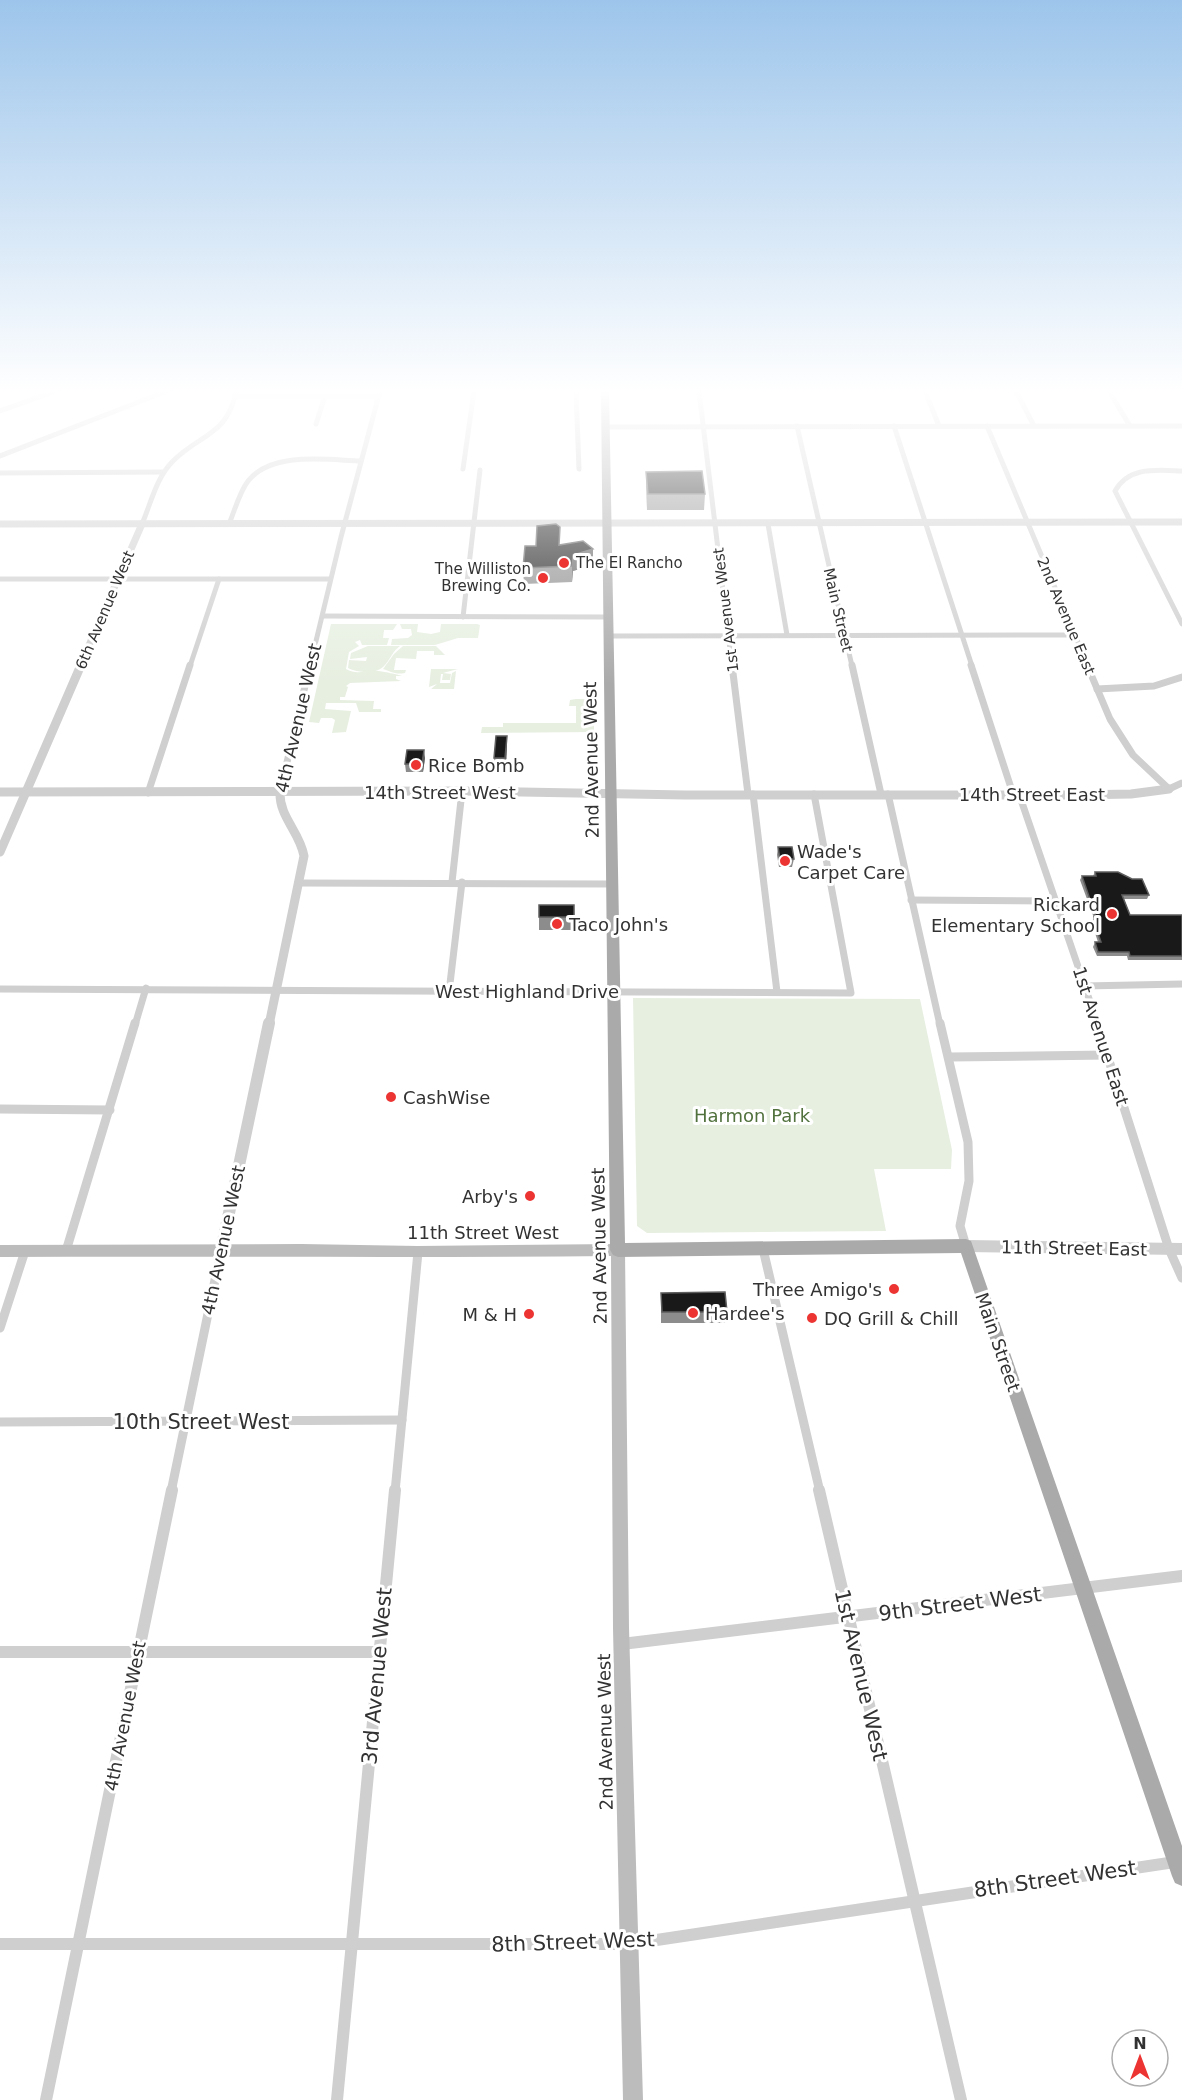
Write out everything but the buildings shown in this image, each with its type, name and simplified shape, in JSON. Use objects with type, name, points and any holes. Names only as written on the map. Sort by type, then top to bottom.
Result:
[{"type":"main road","name":"2nd Avenue West","points":[[607,489],[622,1644],[633,2100]]},
{"type":"main road","name":"11th Street West","points":[[0,1251],[418,1252],[966,1246]]},
{"type":"main road","name":"Main Street","points":[[966,1246],[1180,1866]]},
{"type":"street","name":"6th Avenue West","points":[[0,852],[157,489]]},
{"type":"street","points":[[229,524],[245,489]]},
{"type":"street","name":"4th Avenue West","points":[[46,2100],[274,989],[298,883],[303,847],[299,834],[279,808],[280,792],[353,489]]},
{"type":"street","points":[[464,617],[477,489]]},
{"type":"street","name":"1st Avenue West","points":[[711,489],[777,992]]},
{"type":"street","name":"Main Street","points":[[811,489],[844,635],[949,1057],[970,1160],[960,1226],[966,1246]]},
{"type":"street","name":"1st Avenue East","points":[[915,489],[961,635],[1056,901],[1108,1055],[1169,1249],[1182,1278]]},
{"type":"street","name":"2nd Avenue East","points":[[1013,489],[1096,689],[1123,743],[1169,789]]},
{"type":"street","points":[[1116,489],[1115,491],[1130,522],[1182,624]]},
{"type":"street","points":[[0,524],[1182,522]]},
{"type":"street","points":[[768,524],[787,635]]},
{"type":"street","points":[[0,579],[330,579]]},
{"type":"street","points":[[148,793],[219,579]]},
{"type":"street","points":[[322,616],[609,617]]},
{"type":"street","points":[[608,636],[1073,635]]},
{"type":"street","points":[[1096,689],[1154,686],[1182,677]]},
{"type":"street","name":"14th Street East","points":[[885,794],[1131,794],[1169,789],[1182,783]]},
{"type":"street","points":[[452,882],[462,791]]},
{"type":"street","name":"14th Street West","points":[[0,792],[462,791],[611,794],[885,794]]},
{"type":"street","name":"West Highland Drive","points":[[0,989],[851,993],[814,794]]},
{"type":"street","points":[[449,992],[462,882]]},
{"type":"street","points":[[298,883],[612,884]]},
{"type":"street","points":[[911,900],[1056,901]]},
{"type":"street","points":[[1084,986],[1182,984]]},
{"type":"street","points":[[66,1251],[146,988]]},
{"type":"street","points":[[949,1057],[1108,1055]]},
{"type":"street","points":[[0,1109],[110,1110]]},
{"type":"street","name":"11th Street East","points":[[966,1246],[1182,1249]]},
{"type":"street","name":"1st Avenue West","points":[[763,1249],[961,2100]]},
{"type":"street","points":[[0,1328],[25,1251]]},
{"type":"street","name":"3rd Avenue West","points":[[337,2100],[418,1252]]},
{"type":"street","name":"10th Street West","points":[[0,1422],[402,1420]]},
{"type":"street","name":"9th Street West","points":[[622,1644],[1182,1576]]},
{"type":"street","points":[[0,1652],[378,1652]]},
{"type":"street","name":"8th Street West","points":[[0,1944],[630,1944],[914,1900],[1180,1866]]},
{"type":"green space","points":[[331,624],[397,624],[393,630],[384,630],[383,638],[389,638],[387,645],[362,645],[360,640],[355,642],[359,646],[349,652],[346,669],[350,671],[379,671],[402,676],[396,676],[396,679],[401,681],[350,683],[346,686],[348,687],[345,697],[340,697],[340,700],[374,701],[373,709],[381,709],[381,712],[359,712],[356,703],[326,703],[325,709],[351,711],[346,732],[332,733],[335,720],[332,718],[321,718],[319,723],[309,722]]},
{"type":"green space","points":[[400,624],[418,624],[417,632],[431,634],[440,632],[441,624],[480,625],[478,638],[458,638],[435,645],[391,645],[392,639],[408,638],[412,635],[411,629],[402,629]]},
{"type":"green space","points":[[368,646],[400,646],[382,668],[372,672],[362,672],[348,668],[349,660],[366,661],[367,657],[350,659],[351,653]]},
{"type":"green space","points":[[403,646],[436,646],[445,655],[434,655],[434,651],[417,651],[416,659],[396,658],[394,670],[406,670],[405,673],[383,669]]},
{"type":"green space","points":[[431,669],[458,669],[443,673],[451,674],[450,680],[442,680],[443,674],[441,674],[440,683],[450,683],[452,673],[456,671],[454,689],[431,689],[437,684],[429,687]]},
{"type":"green space","points":[[594,699],[594,732],[481,733],[482,727],[503,727],[503,723],[576,723],[576,706],[569,706],[570,700]]},
{"type":"green space","name":"Harmon Park","points":[[633,998],[920,999],[952,1150],[951,1169],[874,1169],[886,1231],[647,1233],[637,1226]]},
{"type":"place","name":"The El Rancho","points":[[564,563]]},
{"type":"place","name":"The Williston Brewing Co.","points":[[543,578]]},
{"type":"place","name":"Rice Bomb","points":[[416,765]]},
{"type":"place","name":"Wade's Carpet Care","points":[[785,861]]},
{"type":"place","name":"Rickard Elementary School","points":[[1112,914]]},
{"type":"place","name":"Taco John's","points":[[557,924]]},
{"type":"place","name":"CashWise","points":[[391,1097]]},
{"type":"place","name":"Arby's","points":[[530,1196]]},
{"type":"place","name":"Three Amigo's","points":[[894,1289]]},
{"type":"place","name":"Hardee's","points":[[693,1313]]},
{"type":"place","name":"M & H","points":[[529,1314]]},
{"type":"place","name":"DQ Grill & Chill","points":[[812,1318]]}]
